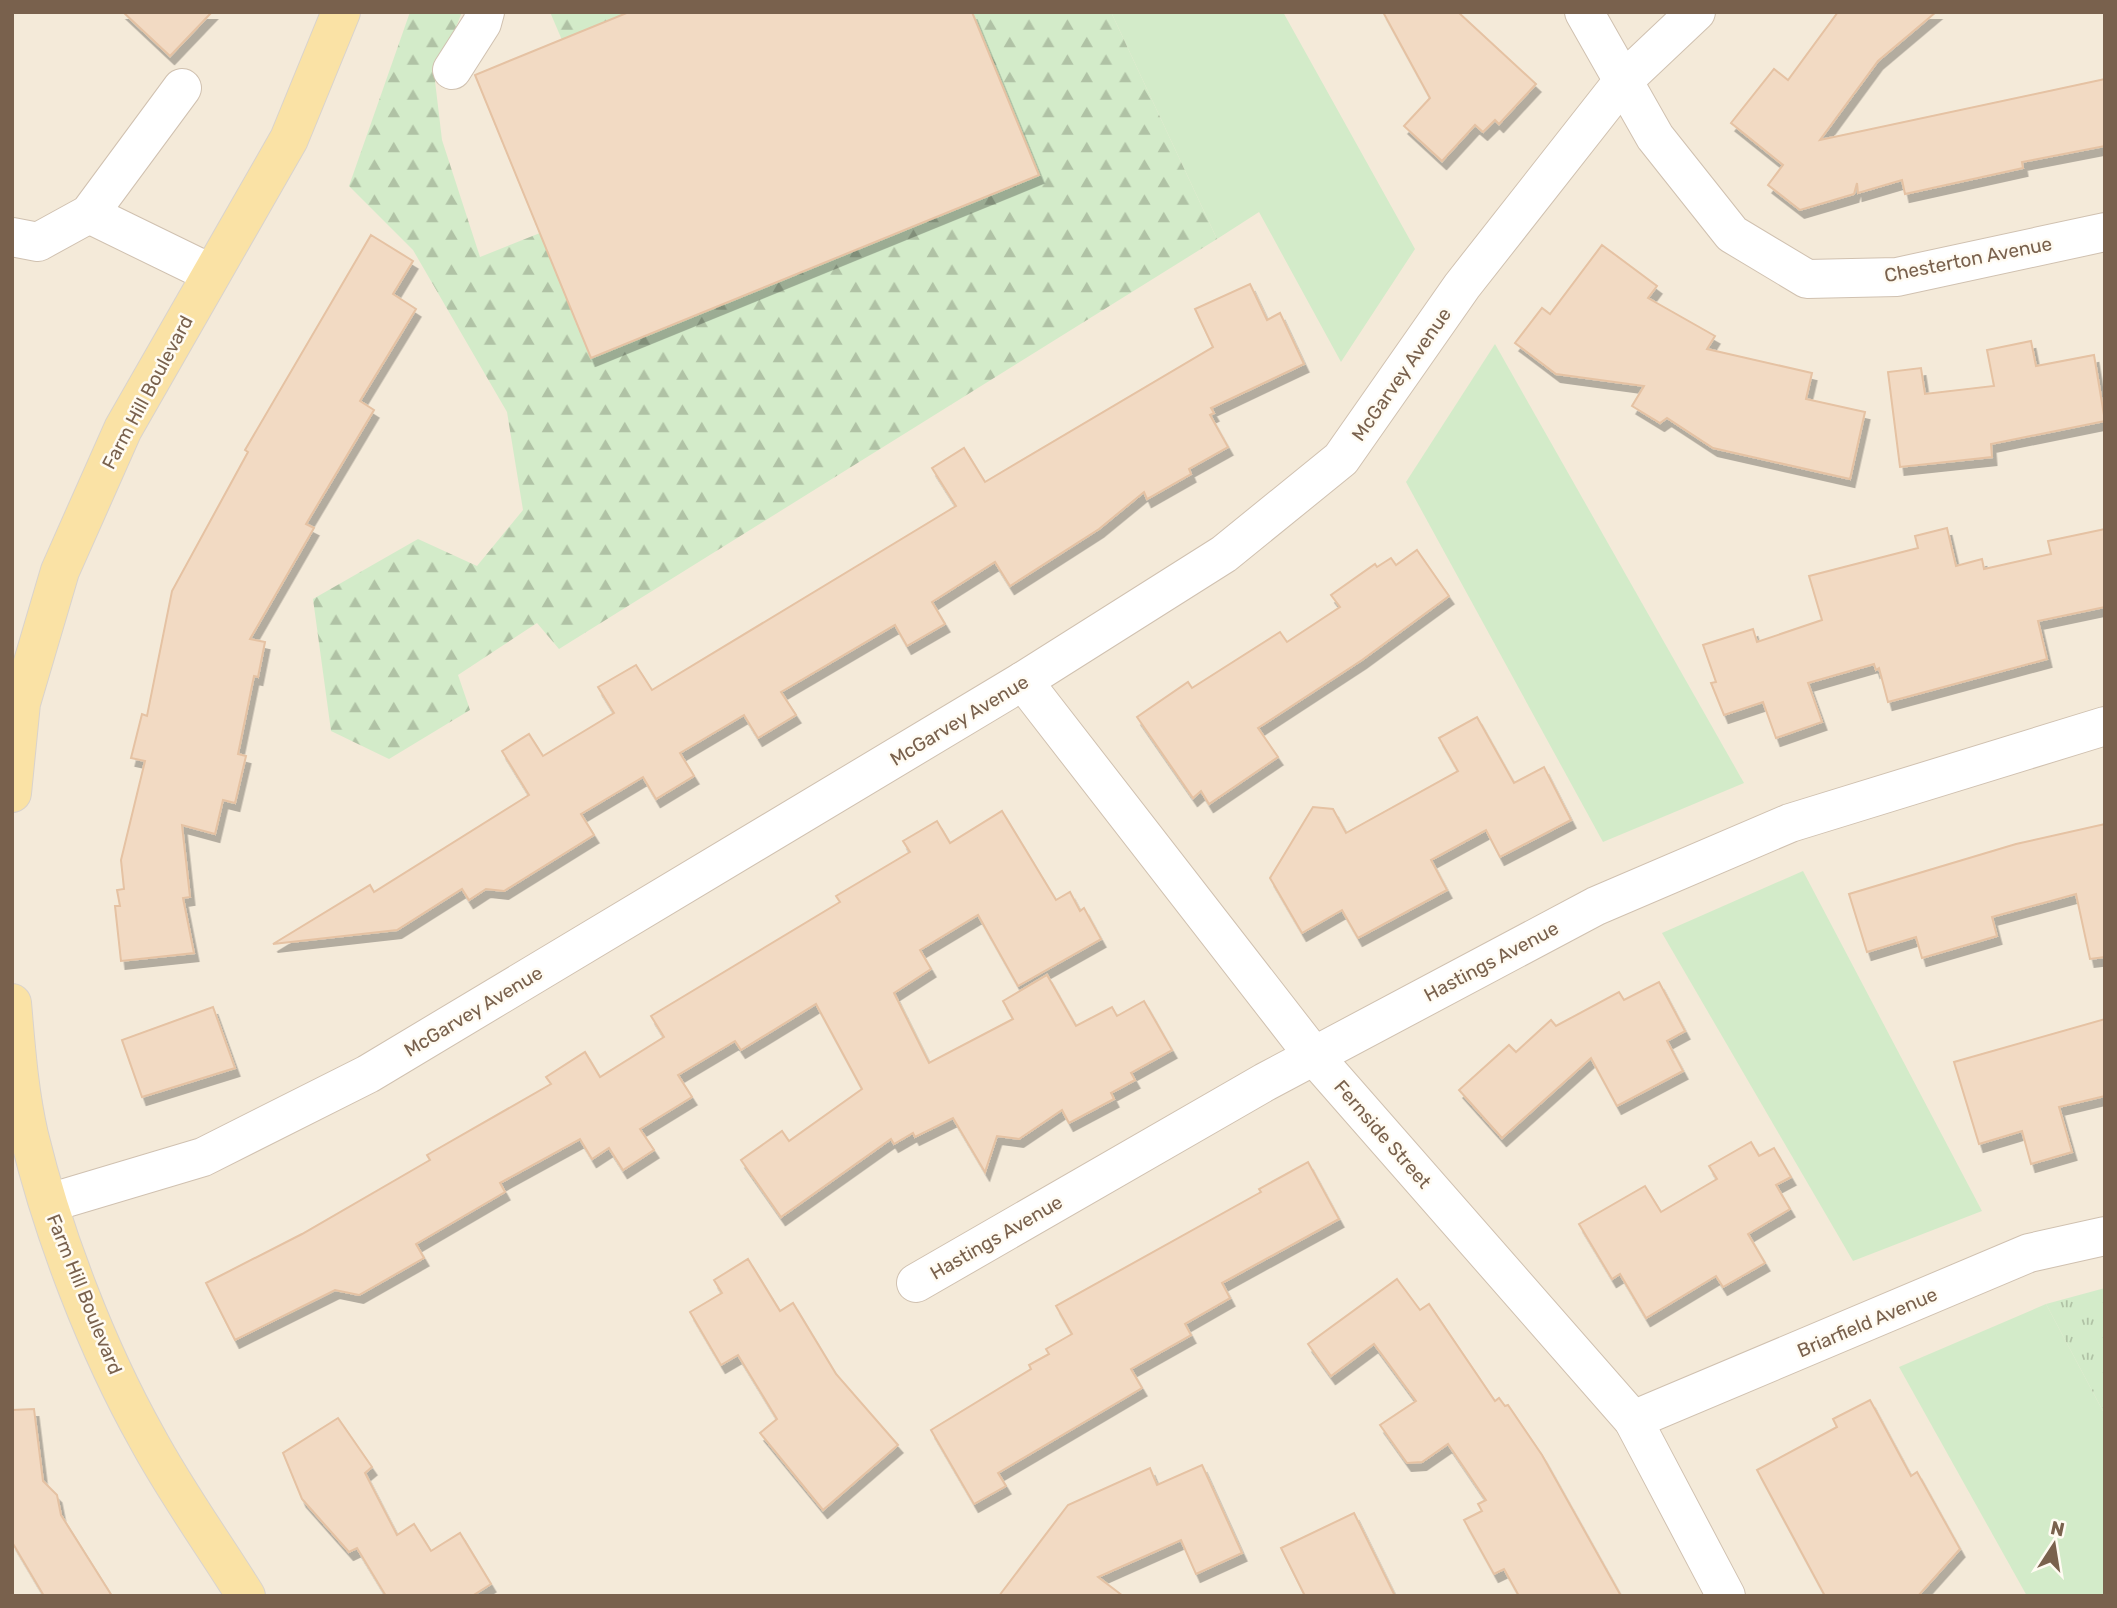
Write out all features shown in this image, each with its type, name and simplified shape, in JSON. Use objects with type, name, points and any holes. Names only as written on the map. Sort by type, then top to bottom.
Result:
[{"type":"main road","name":"Farm Hill Boulevard","points":[[12,793],[21,703],[60,571],[123,429],[289,139],[341,12]]},
{"type":"main road","name":"Farm Hill Boulevard","points":[[12,1003],[18,1073],[29,1135],[49,1203],[93,1325],[146,1437],[246,1596]]},
{"type":"street","points":[[452,70],[482,23],[485,12]]},
{"type":"street","name":"Chesterton Avenue","points":[[1584,12],[1655,137],[1732,234],[1807,279],[1897,277],[2105,232]]},
{"type":"street","name":"McGarvey Avenue","points":[[49,1203],[203,1157],[368,1074],[1023,681],[1224,554],[1341,459],[1462,286],[1623,81],[1696,12]]},
{"type":"street","points":[[12,237],[38,242],[89,214],[182,88]]},
{"type":"street","points":[[89,214],[210,273]]},
{"type":"street","name":"Fernside Street","points":[[1023,681],[1314,1056],[1633,1420],[1727,1596]]},
{"type":"street","name":"Hastings Avenue","points":[[916,1283],[1314,1056],[1596,906],[1790,822],[2105,726]]},
{"type":"street","name":"Briarfield Avenue","points":[[1633,1420],[2029,1253],[2105,1236]]},
{"type":"shaded area","points":[[12,12],[2105,12],[2105,1596],[12,1596]]},
{"type":"green space","points":[[410,12],[462,12],[435,81],[442,140],[480,257],[540,233],[592,358],[1039,176],[972,12],[1111,12],[1217,239],[559,649],[537,623],[458,675],[470,710],[389,759],[331,731],[313,599],[418,539],[477,566],[523,510],[507,412],[413,250],[349,186]]},
{"type":"green space","points":[[550,12],[629,12],[562,40]]},
{"type":"green space","points":[[1111,12],[1283,12],[1415,249],[1341,362],[1259,212],[1217,239]]},
{"type":"green space","points":[[1495,344],[1744,783],[1603,842],[1406,482]]},
{"type":"green space","points":[[1803,871],[1982,1211],[1853,1261],[1662,933]]},
{"type":"green space","points":[[2105,1288],[2105,1415],[2046,1304]]},
{"type":"green space","points":[[2046,1304],[2105,1415],[2105,1596],[2027,1596],[1899,1367]]},
{"type":"building","points":[[123,12],[212,12],[170,56]]},
{"type":"building","points":[[629,12],[972,12],[1039,175],[591,358],[475,75]]},
{"type":"building","points":[[1383,12],[1458,12],[1536,84],[1499,124],[1495,120],[1483,132],[1475,125],[1442,161],[1404,126],[1430,98]]},
{"type":"building","points":[[1838,12],[1936,12],[1878,61],[1820,140],[2105,79],[2105,146],[2022,162],[2023,168],[1905,194],[1902,180],[1858,193],[1857,183],[1854,194],[1800,210],[1768,185],[1783,165],[1731,123],[1774,69],[1788,80]]},
{"type":"building","points":[[371,235],[413,261],[393,294],[416,309],[360,401],[374,410],[306,524],[314,528],[250,639],[265,642],[258,677],[254,676],[238,754],[246,756],[235,803],[223,800],[215,834],[182,825],[190,897],[183,898],[194,953],[121,961],[115,906],[120,906],[117,890],[124,889],[121,860],[145,761],[131,758],[142,714],[147,716],[172,591],[248,452],[245,450]]},
{"type":"building","points":[[1602,245],[1657,286],[1648,298],[1715,336],[1707,349],[1812,373],[1806,399],[1865,412],[1850,479],[1713,448],[1667,418],[1660,423],[1632,406],[1644,386],[1556,374],[1515,343],[1542,308],[1550,314]]},
{"type":"building","points":[[1250,284],[1267,320],[1280,313],[1304,364],[1211,408],[1214,413],[1210,415],[1228,447],[1189,469],[1191,474],[1147,499],[1144,492],[1099,529],[1010,586],[995,562],[932,602],[945,624],[907,646],[895,625],[781,692],[796,715],[758,738],[744,715],[680,753],[694,776],[656,799],[643,777],[581,814],[594,835],[504,891],[486,889],[469,900],[462,889],[397,930],[273,944],[370,885],[374,892],[529,795],[502,751],[529,734],[543,756],[614,713],[598,687],[636,665],[652,690],[956,506],[932,468],[964,448],[985,482],[1213,347],[1195,309]]},
{"type":"building","points":[[2031,341],[2036,366],[2094,355],[2105,421],[1991,444],[1992,457],[1900,467],[1888,372],[1921,368],[1925,394],[1994,386],[1987,350]]},
{"type":"building","points":[[1947,528],[1956,566],[1982,559],[1984,569],[2051,554],[2048,541],[2105,529],[2105,607],[2038,621],[2047,659],[1888,702],[1879,668],[1876,670],[1874,664],[1808,683],[1822,722],[1776,738],[1763,702],[1724,715],[1711,683],[1716,682],[1703,645],[1753,629],[1757,642],[1822,620],[1809,576],[1918,548],[1915,536]]},
{"type":"building","points":[[1417,550],[1449,596],[1362,660],[1258,728],[1278,757],[1209,804],[1201,791],[1193,798],[1137,717],[1188,682],[1192,688],[1280,632],[1287,642],[1340,607],[1331,595],[1375,564],[1377,567],[1391,558],[1396,565]]},
{"type":"building","points":[[1477,717],[1514,783],[1544,767],[1571,820],[1500,857],[1486,830],[1431,860],[1447,890],[1358,938],[1342,910],[1302,933],[1270,878],[1313,807],[1333,809],[1346,833],[1458,771],[1439,738]]},
{"type":"building","points":[[1002,811],[1056,900],[1070,892],[1080,911],[1084,908],[1101,939],[1018,986],[978,915],[920,950],[931,969],[894,993],[929,1063],[1013,1019],[1003,1001],[1047,975],[1076,1026],[1112,1007],[1117,1016],[1144,1001],[1172,1050],[1131,1073],[1135,1080],[1111,1093],[1114,1099],[1069,1123],[1062,1110],[1019,1139],[997,1136],[985,1172],[953,1118],[915,1137],[913,1133],[894,1144],[891,1139],[781,1217],[741,1160],[782,1131],[789,1141],[862,1089],[816,1004],[741,1050],[735,1041],[678,1075],[692,1097],[640,1129],[654,1150],[623,1170],[609,1148],[592,1159],[580,1139],[500,1183],[505,1192],[416,1244],[424,1258],[359,1295],[335,1290],[235,1340],[206,1283],[302,1234],[430,1160],[427,1155],[551,1084],[546,1077],[585,1052],[600,1077],[664,1037],[651,1016],[840,902],[836,896],[910,852],[903,841],[937,821],[950,843]]},
{"type":"building","points":[[2105,824],[2105,957],[2090,959],[2076,894],[1992,917],[1997,936],[1922,958],[1916,937],[1867,952],[1849,894],[2016,844]]},
{"type":"building","points":[[1659,982],[1685,1031],[1667,1041],[1683,1071],[1617,1106],[1591,1058],[1502,1138],[1459,1090],[1509,1045],[1516,1052],[1551,1020],[1556,1026],[1619,992],[1624,1000]]},
{"type":"building","points":[[213,1007],[235,1068],[142,1097],[122,1040]]},
{"type":"building","points":[[2105,1019],[2105,1096],[2059,1107],[2072,1152],[2031,1164],[2022,1131],[1979,1144],[1954,1062]]},
{"type":"building","points":[[1751,1142],[1759,1156],[1774,1148],[1791,1177],[1776,1185],[1790,1209],[1748,1234],[1765,1263],[1723,1287],[1716,1276],[1646,1318],[1620,1274],[1612,1279],[1579,1224],[1645,1186],[1661,1212],[1717,1179],[1709,1166]]},
{"type":"building","points":[[1308,1162],[1339,1219],[1222,1283],[1230,1298],[1185,1324],[1191,1335],[1131,1369],[1142,1388],[998,1473],[1006,1486],[974,1504],[931,1430],[1031,1369],[1029,1365],[1049,1354],[1046,1349],[1072,1334],[1056,1306],[1261,1192],[1259,1189]]},
{"type":"building","points":[[748,1259],[780,1311],[793,1303],[836,1374],[898,1445],[823,1510],[760,1433],[777,1419],[738,1355],[721,1365],[690,1312],[722,1293],[714,1280]]},
{"type":"building","points":[[1397,1279],[1420,1310],[1429,1304],[1495,1401],[1499,1398],[1505,1406],[1508,1405],[1542,1455],[1621,1596],[1519,1596],[1504,1569],[1494,1574],[1464,1520],[1482,1511],[1478,1504],[1486,1500],[1448,1444],[1422,1462],[1407,1463],[1380,1425],[1416,1401],[1374,1344],[1331,1376],[1308,1344]]},
{"type":"building","points":[[1870,1400],[1911,1476],[1917,1472],[1960,1549],[1918,1596],[1825,1596],[1757,1470],[1837,1427],[1833,1419]]},
{"type":"building","points":[[34,1409],[43,1481],[57,1495],[61,1515],[112,1596],[44,1596],[12,1542],[12,1410]]},
{"type":"building","points":[[338,1418],[372,1467],[365,1473],[397,1535],[414,1524],[431,1551],[460,1533],[491,1584],[472,1596],[386,1596],[357,1548],[349,1552],[302,1499],[283,1453]]},
{"type":"building","points":[[1202,1465],[1242,1553],[1196,1574],[1181,1540],[1098,1577],[1123,1596],[999,1596],[1068,1505],[1150,1468],[1157,1485]]},
{"type":"building","points":[[1354,1513],[1395,1596],[1305,1596],[1281,1548]]}]
